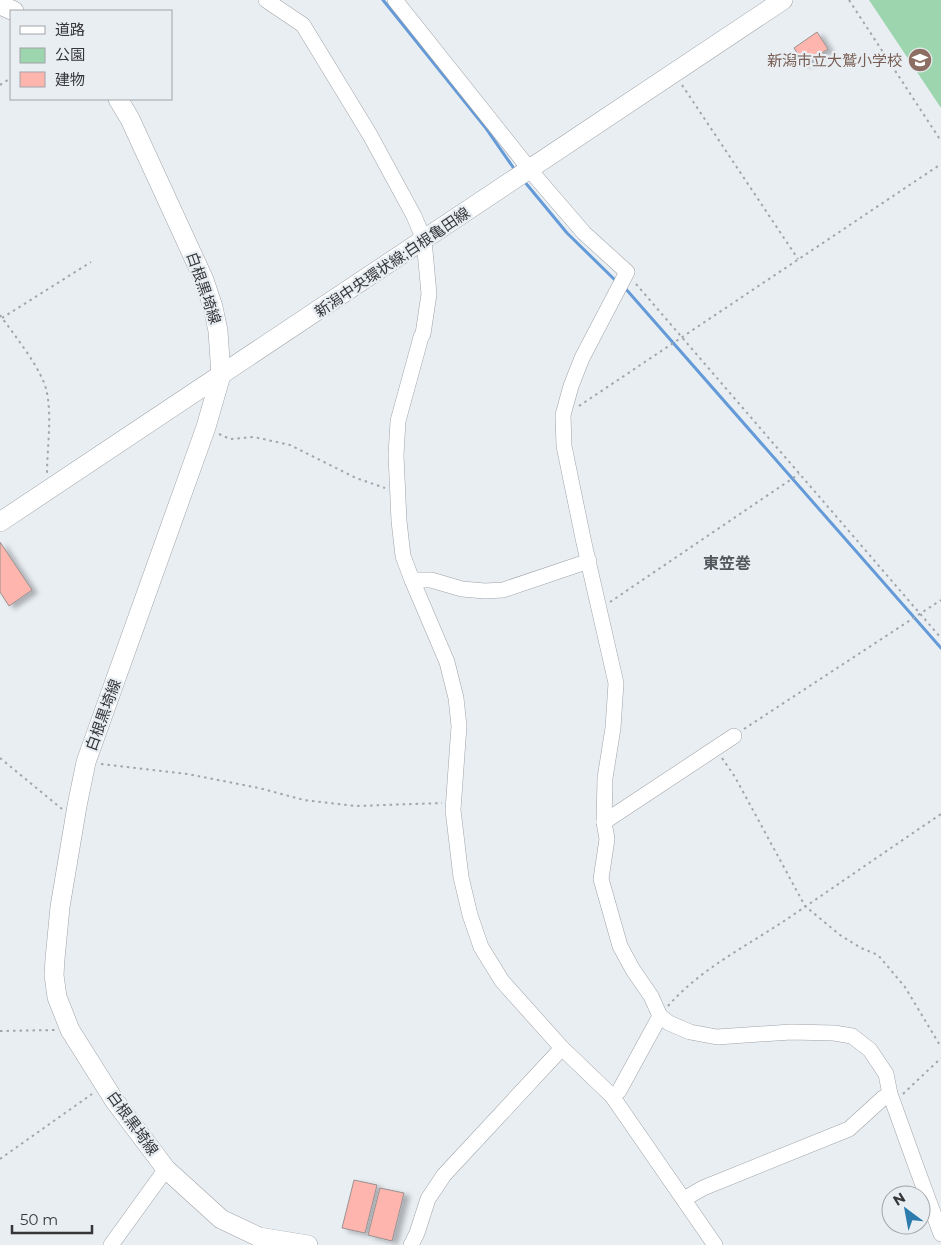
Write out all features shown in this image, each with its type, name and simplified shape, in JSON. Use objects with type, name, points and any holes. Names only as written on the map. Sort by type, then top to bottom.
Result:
[{"type":"main road","name":"新潟中央環状線;白根亀田線","points":[[0,522],[783,0]]},
{"type":"main road","name":"白根黒埼線","points":[[119,100],[130,120],[204,280],[213,307],[218,331],[221,375],[206,427],[86,762],[74,818],[60,907],[54,959],[57,997],[70,1030],[106,1085],[166,1169],[221,1219],[259,1237],[308,1245]]},
{"type":"street","points":[[395,0],[530,170],[584,233],[627,272],[582,358],[571,386],[564,415],[564,446],[616,683],[613,728],[605,778],[604,822],[607,838],[601,879],[620,946],[632,970],[651,996],[660,1016],[669,1023],[690,1032],[717,1037],[791,1032],[834,1033],[852,1036],[870,1050],[886,1074],[890,1094],[941,1234]]},
{"type":"street","points":[[268,1],[302,26],[370,135],[414,216],[424,240],[429,294],[423,334],[398,421],[396,455],[399,521],[404,556],[412,580],[448,662],[456,698],[459,726],[453,802],[461,877],[470,915],[481,947],[502,981],[562,1048],[612,1096],[715,1245]]},
{"type":"street","points":[[412,580],[431,580],[462,589],[485,592],[503,590],[588,561]]},
{"type":"street","points":[[604,822],[734,736]]},
{"type":"street","points":[[612,1096],[619,1091],[660,1016]]},
{"type":"street","points":[[411,1245],[428,1199],[444,1176],[562,1048]]},
{"type":"street","points":[[684,1199],[703,1188],[849,1129],[883,1098],[890,1094]]},
{"type":"street","points":[[111,1245],[166,1169]]},
{"type":"path","points":[[849,0],[941,142]]},
{"type":"path","points":[[674,73],[798,260]]},
{"type":"path","points":[[564,415],[941,164]]},
{"type":"path","points":[[2,318],[92,262]]},
{"type":"path","points":[[627,272],[941,638]]},
{"type":"path","points":[[0,315],[39,373],[47,392],[47,491]]},
{"type":"path","points":[[206,427],[230,439],[254,437],[290,445],[356,478],[398,492]]},
{"type":"path","points":[[599,608],[799,474]]},
{"type":"path","points":[[734,736],[941,600]]},
{"type":"path","points":[[715,748],[735,777],[805,906],[840,935],[861,948],[878,955],[905,987],[941,1046]]},
{"type":"path","points":[[0,758],[74,818]]},
{"type":"path","points":[[86,762],[188,774],[312,801],[356,806],[453,802]]},
{"type":"path","points":[[660,1016],[682,990],[698,976],[941,814]]},
{"type":"path","points":[[0,1031],[70,1030]]},
{"type":"path","points":[[890,1094],[900,1096],[941,1058]]},
{"type":"path","points":[[0,1159],[106,1085]]},
{"type":"green space","name":"新潟市立大鷲小学校","points":[[869,0],[941,0],[941,108]]},
{"type":"building","points":[[817,32],[828,49],[804,64],[794,48]]},
{"type":"building","points":[[0,542],[32,590],[9,606],[0,592]]},
{"type":"building","points":[[354,1180],[377,1185],[365,1233],[342,1228]]},
{"type":"building","points":[[380,1188],[404,1193],[392,1241],[368,1235]]},
{"type":"waterway","points":[[383,0],[485,127],[515,170]]},
{"type":"waterway","points":[[524,181],[567,233],[616,281]]},
{"type":"waterway","points":[[625,288],[941,648]]},
{"type":"place","name":"新潟市立大鷲小学校","points":[[920,60]]},
{"type":"district","name":"東笠巻","points":[[727,563]]}]
